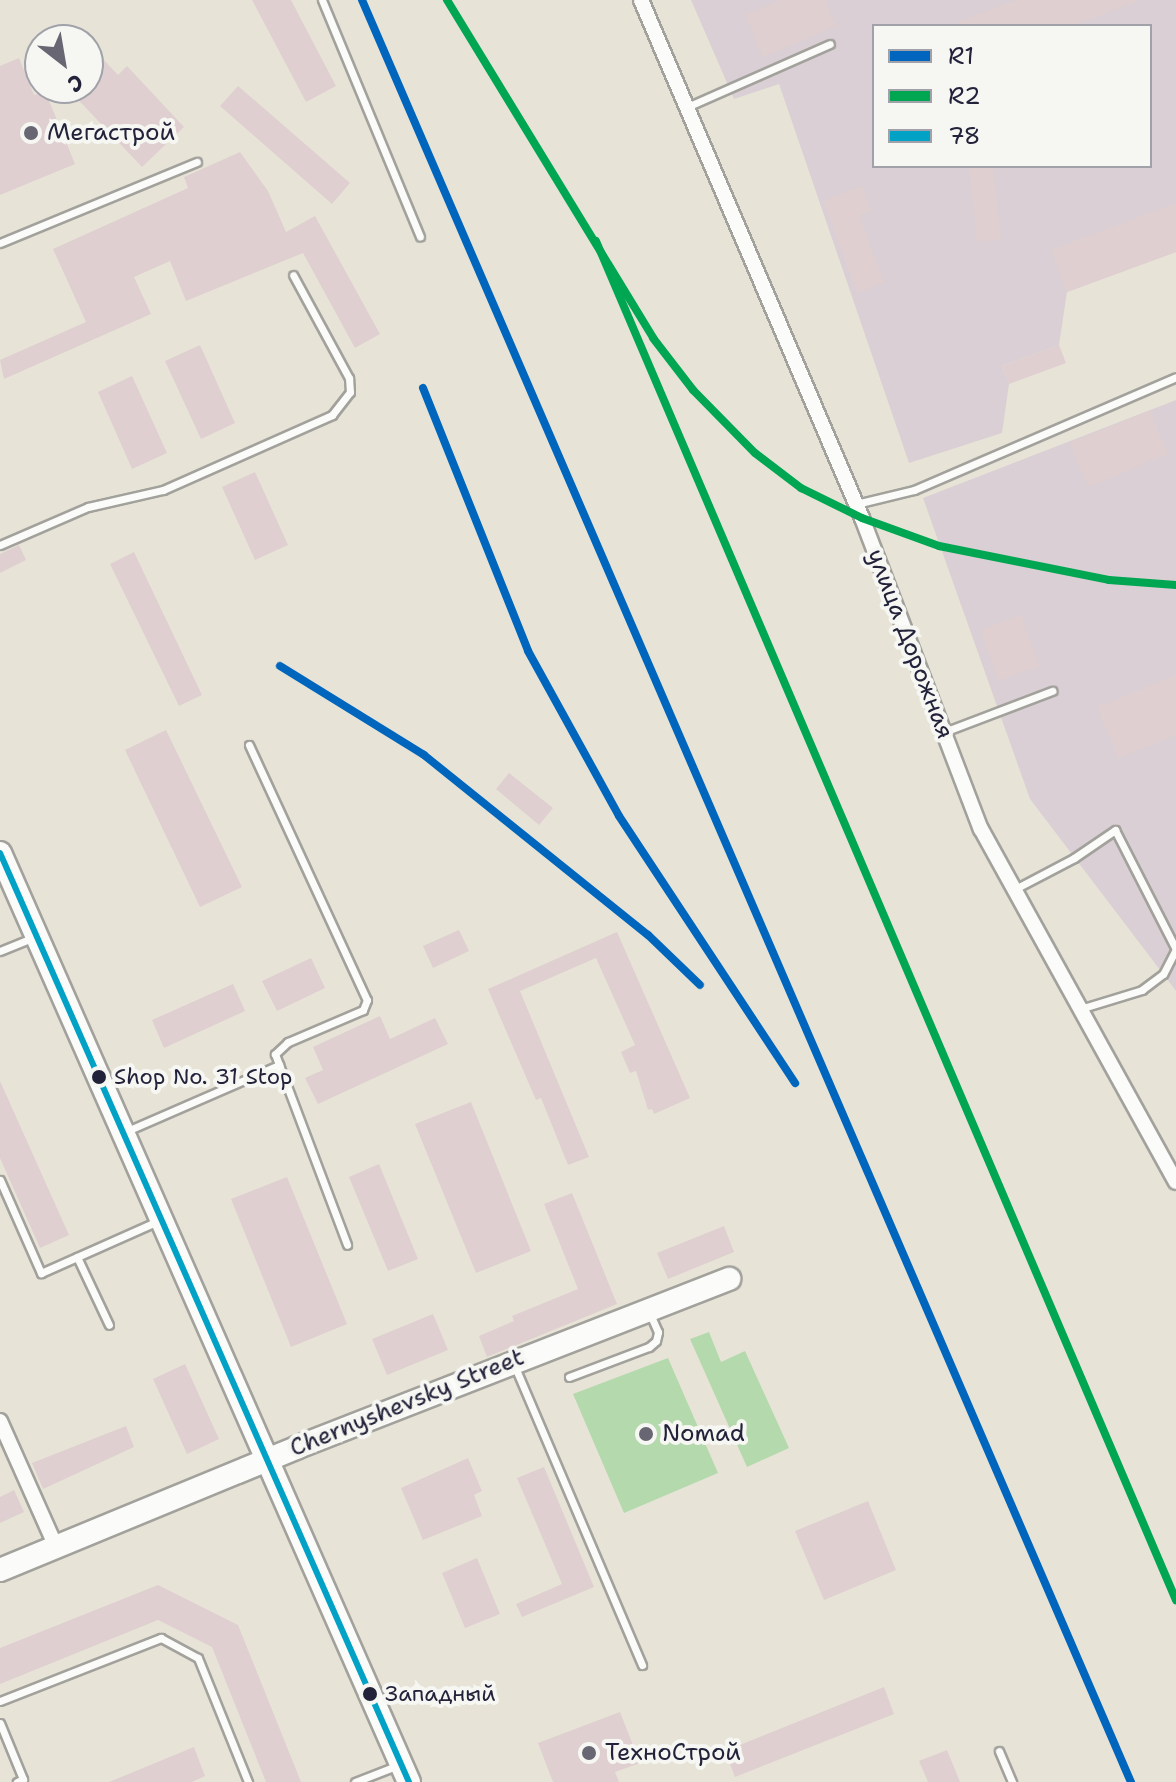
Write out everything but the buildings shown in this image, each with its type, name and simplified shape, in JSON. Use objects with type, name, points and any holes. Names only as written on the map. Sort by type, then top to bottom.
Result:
[{"type":"main road","points":[[0,853],[265,1460],[406,1773]]},
{"type":"main road","name":"Chernyshevsky Street","points":[[0,1570],[513,1361],[729,1279]]},
{"type":"street","name":"улица Дорожная","points":[[641,0],[856,504],[981,829],[1176,1182]]},
{"type":"street","points":[[0,1421],[56,1547]]},
{"type":"lane","points":[[322,0],[420,237]]},
{"type":"lane","points":[[687,107],[830,44]]},
{"type":"lane","points":[[0,243],[197,162]]},
{"type":"lane","points":[[0,545],[88,507],[163,490],[338,409],[350,392],[349,378],[293,275]]},
{"type":"lane","points":[[856,504],[914,490],[1176,377]]},
{"type":"lane","points":[[944,732],[1052,691]]},
{"type":"lane","points":[[249,745],[367,1000],[363,1010],[288,1042],[275,1054],[347,1245]]},
{"type":"lane","points":[[1015,889],[1074,858],[1115,830],[1176,949],[1163,974],[1142,990],[1080,1009]]},
{"type":"lane","points":[[0,951],[36,936]]},
{"type":"lane","points":[[123,1133],[279,1065]]},
{"type":"lane","points":[[0,1180],[41,1273],[160,1220]]},
{"type":"lane","points":[[77,1257],[109,1325]]},
{"type":"lane","points":[[569,1377],[649,1347],[656,1341],[658,1332],[649,1310]]},
{"type":"lane","points":[[513,1361],[642,1665]]},
{"type":"lane","points":[[0,1701],[161,1638],[198,1658],[245,1781]]},
{"type":"lane","points":[[0,1723],[21,1781]]},
{"type":"lane","points":[[999,1751],[1012,1782]]},
{"type":"lane","points":[[355,1782],[406,1773]]},
{"type":"shaded area","points":[[691,0],[1176,0],[1176,252],[1067,292],[1059,345],[1002,366],[1009,384],[1002,433],[909,463],[779,84],[734,99]]},
{"type":"shaded area","points":[[1176,400],[1176,991],[1030,799],[923,498]]},
{"type":"green space","name":"Nomad","points":[[709,1332],[721,1362],[745,1351],[789,1448],[747,1467],[690,1339]]},
{"type":"green space","name":"Nomad","points":[[668,1358],[718,1473],[624,1513],[573,1394]]},
{"type":"transit line","name":"R1","points":[[362,0],[1131,1782]]},
{"type":"transit line","name":"R2","points":[[447,0],[653,338],[693,390],[755,453],[801,488],[862,518],[939,546],[1109,580],[1176,585]]},
{"type":"transit line","name":"R2","points":[[596,241],[1176,1600]]},
{"type":"transit line","name":"R1","points":[[423,388],[528,651],[619,816],[795,1083]]},
{"type":"transit line","name":"R1","points":[[280,666],[424,755],[648,935],[700,985]]},
{"type":"transit line","name":"78","points":[[0,853],[409,1782]]},
{"type":"place","name":"Мегастрой","points":[[31,133]]},
{"type":"place","name":"Shop No. 31 Stop","points":[[99,1077]]},
{"type":"place","name":"Nomad","points":[[646,1434]]},
{"type":"place","name":"Западный","points":[[370,1694]]},
{"type":"place","name":"ТехноСтрой","points":[[589,1753]]}]
